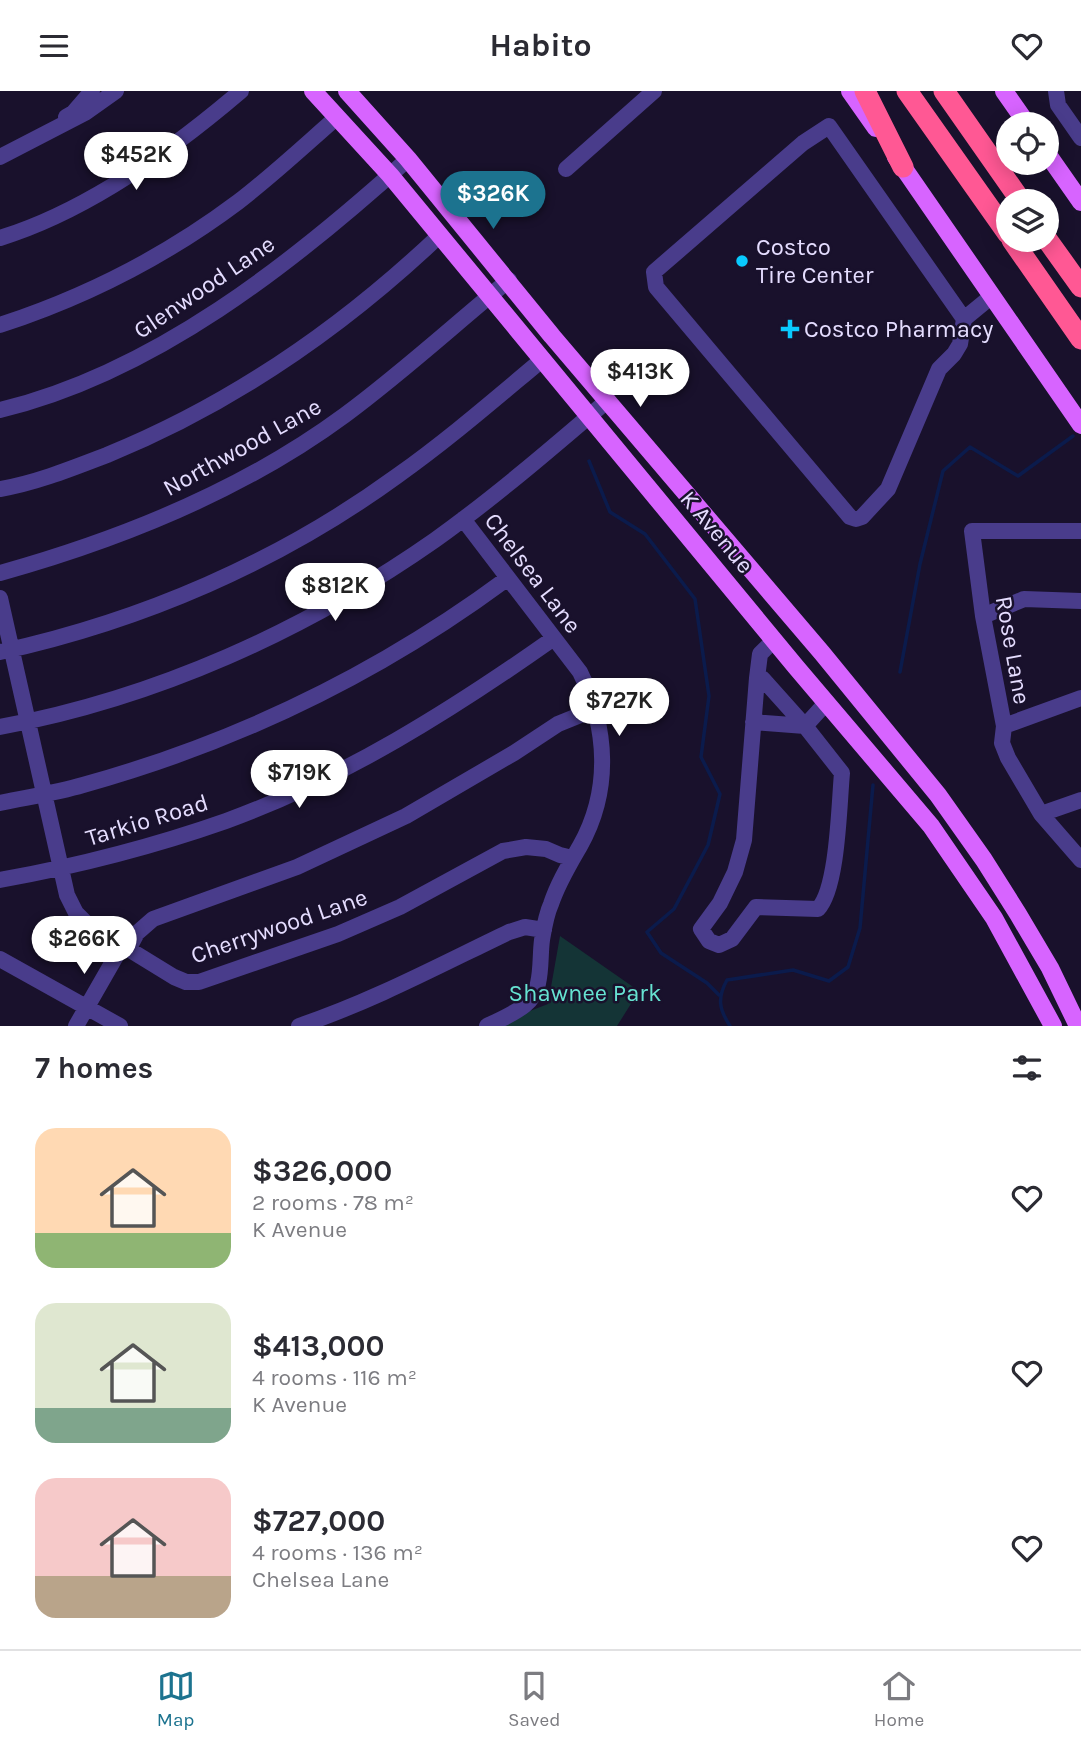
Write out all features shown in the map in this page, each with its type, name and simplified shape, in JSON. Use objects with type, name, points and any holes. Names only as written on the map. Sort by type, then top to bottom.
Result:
[{"type":"highway","points":[[865,91],[903,167]]},
{"type":"highway","points":[[907,91],[996,217]]},
{"type":"highway","points":[[944,91],[1013,189]]},
{"type":"highway","points":[[1020,252],[1081,339]]},
{"type":"highway","points":[[1056,252],[1081,287]]},
{"type":"main road","name":"K Avenue","points":[[313,91],[390,175],[826,703],[931,825],[1000,929],[1053,1026]]},
{"type":"main road","name":"K Avenue","points":[[347,91],[408,159],[552,336],[849,685],[938,795],[984,860],[1050,968],[1078,1026]]},
{"type":"main road","points":[[850,91],[1081,425]]},
{"type":"main road","points":[[1009,93],[1020,112]]},
{"type":"main road","points":[[1059,171],[1081,202]]},
{"type":"main road","points":[[826,703],[849,685]]},
{"type":"street","points":[[0,145],[49,127],[73,113],[92,91]]},
{"type":"street","points":[[0,157],[85,113],[116,91]]},
{"type":"street","points":[[0,238],[56,215],[106,189],[155,158],[242,91]]},
{"type":"street","points":[[566,169],[654,91]]},
{"type":"street","points":[[1056,91],[1058,105],[1081,138]]},
{"type":"street","points":[[0,325],[112,281],[181,241],[240,200],[336,118]]},
{"type":"street","points":[[964,319],[829,126],[803,142],[654,272],[656,287],[850,517],[856,519],[862,517],[888,489],[939,369],[960,344],[964,319],[992,296]]},
{"type":"street","name":"Glenwood Lane","points":[[0,410],[24,405],[138,358],[184,331],[337,221],[408,159]]},
{"type":"street","points":[[0,489],[64,470],[140,442],[239,390],[298,353],[342,320],[440,235]]},
{"type":"street","name":"Northwood Lane","points":[[0,573],[139,529],[212,495],[283,456],[344,416],[421,356],[509,280]]},
{"type":"street","points":[[6,650],[63,637],[159,605],[245,567],[308,534],[371,495],[420,460],[542,359]]},
{"type":"street","points":[[0,727],[88,707],[160,684],[264,640],[361,588],[463,519],[608,400]]},
{"type":"street","name":"Chelsea Lane","points":[[463,519],[580,672],[595,709],[603,758],[598,806],[580,846],[559,881],[549,907],[539,981],[535,992],[525,1005],[487,1026]]},
{"type":"street","name":"Rose Lane","points":[[1081,531],[972,531],[983,616],[1004,726],[1002,743],[1041,814],[1081,860]]},
{"type":"street","points":[[0,803],[44,795],[174,757],[235,734],[339,686],[404,649],[452,619],[508,577]]},
{"type":"street","name":"Cherrywood Lane","points":[[0,598],[6,650],[28,722],[67,895],[76,913],[86,923],[174,977],[186,982],[199,982],[338,934],[400,907],[503,851],[546,849],[572,858]]},
{"type":"street","points":[[983,616],[1024,599],[1081,600]]},
{"type":"street","name":"Tarkio Road","points":[[0,880],[61,869],[147,846],[228,820],[306,787],[363,759],[424,724],[554,638]]},
{"type":"street","points":[[757,678],[763,679],[842,773],[831,884],[825,902],[818,909],[756,907],[732,939],[719,945],[709,941],[701,929],[725,893],[735,872],[744,840],[753,722],[757,678],[760,654],[774,640]]},
{"type":"street","points":[[1004,726],[1081,698]]},
{"type":"street","points":[[805,726],[826,703]]},
{"type":"street","points":[[76,1026],[126,946],[153,919],[297,867],[406,816],[558,724],[595,709]]},
{"type":"street","points":[[753,722],[805,726]]},
{"type":"street","points":[[1041,814],[1081,800]]},
{"type":"street","points":[[299,1026],[335,1014],[412,981],[509,932],[525,927],[544,930]]},
{"type":"street","points":[[0,959],[120,1026]]},
{"type":"green space","name":"Shawnee Park","points":[[560,936],[639,991],[617,1026],[491,1026],[548,1004]]},
{"type":"waterway","points":[[900,672],[920,564],[943,471],[970,447],[1018,476],[1073,436]]},
{"type":"waterway","points":[[589,461],[610,512],[645,534],[695,599],[709,696],[701,757],[720,794],[708,845],[674,909],[647,932],[661,953],[707,983],[719,995]]},
{"type":"waterway","points":[[730,1026],[723,1014],[721,1003],[727,980],[793,970],[829,981],[848,967],[860,928],[873,785]]},
{"type":"place","name":"Costco Tire Center","points":[[742,261]]},
{"type":"place","name":"Costco Pharmacy","points":[[790,329]]}]
